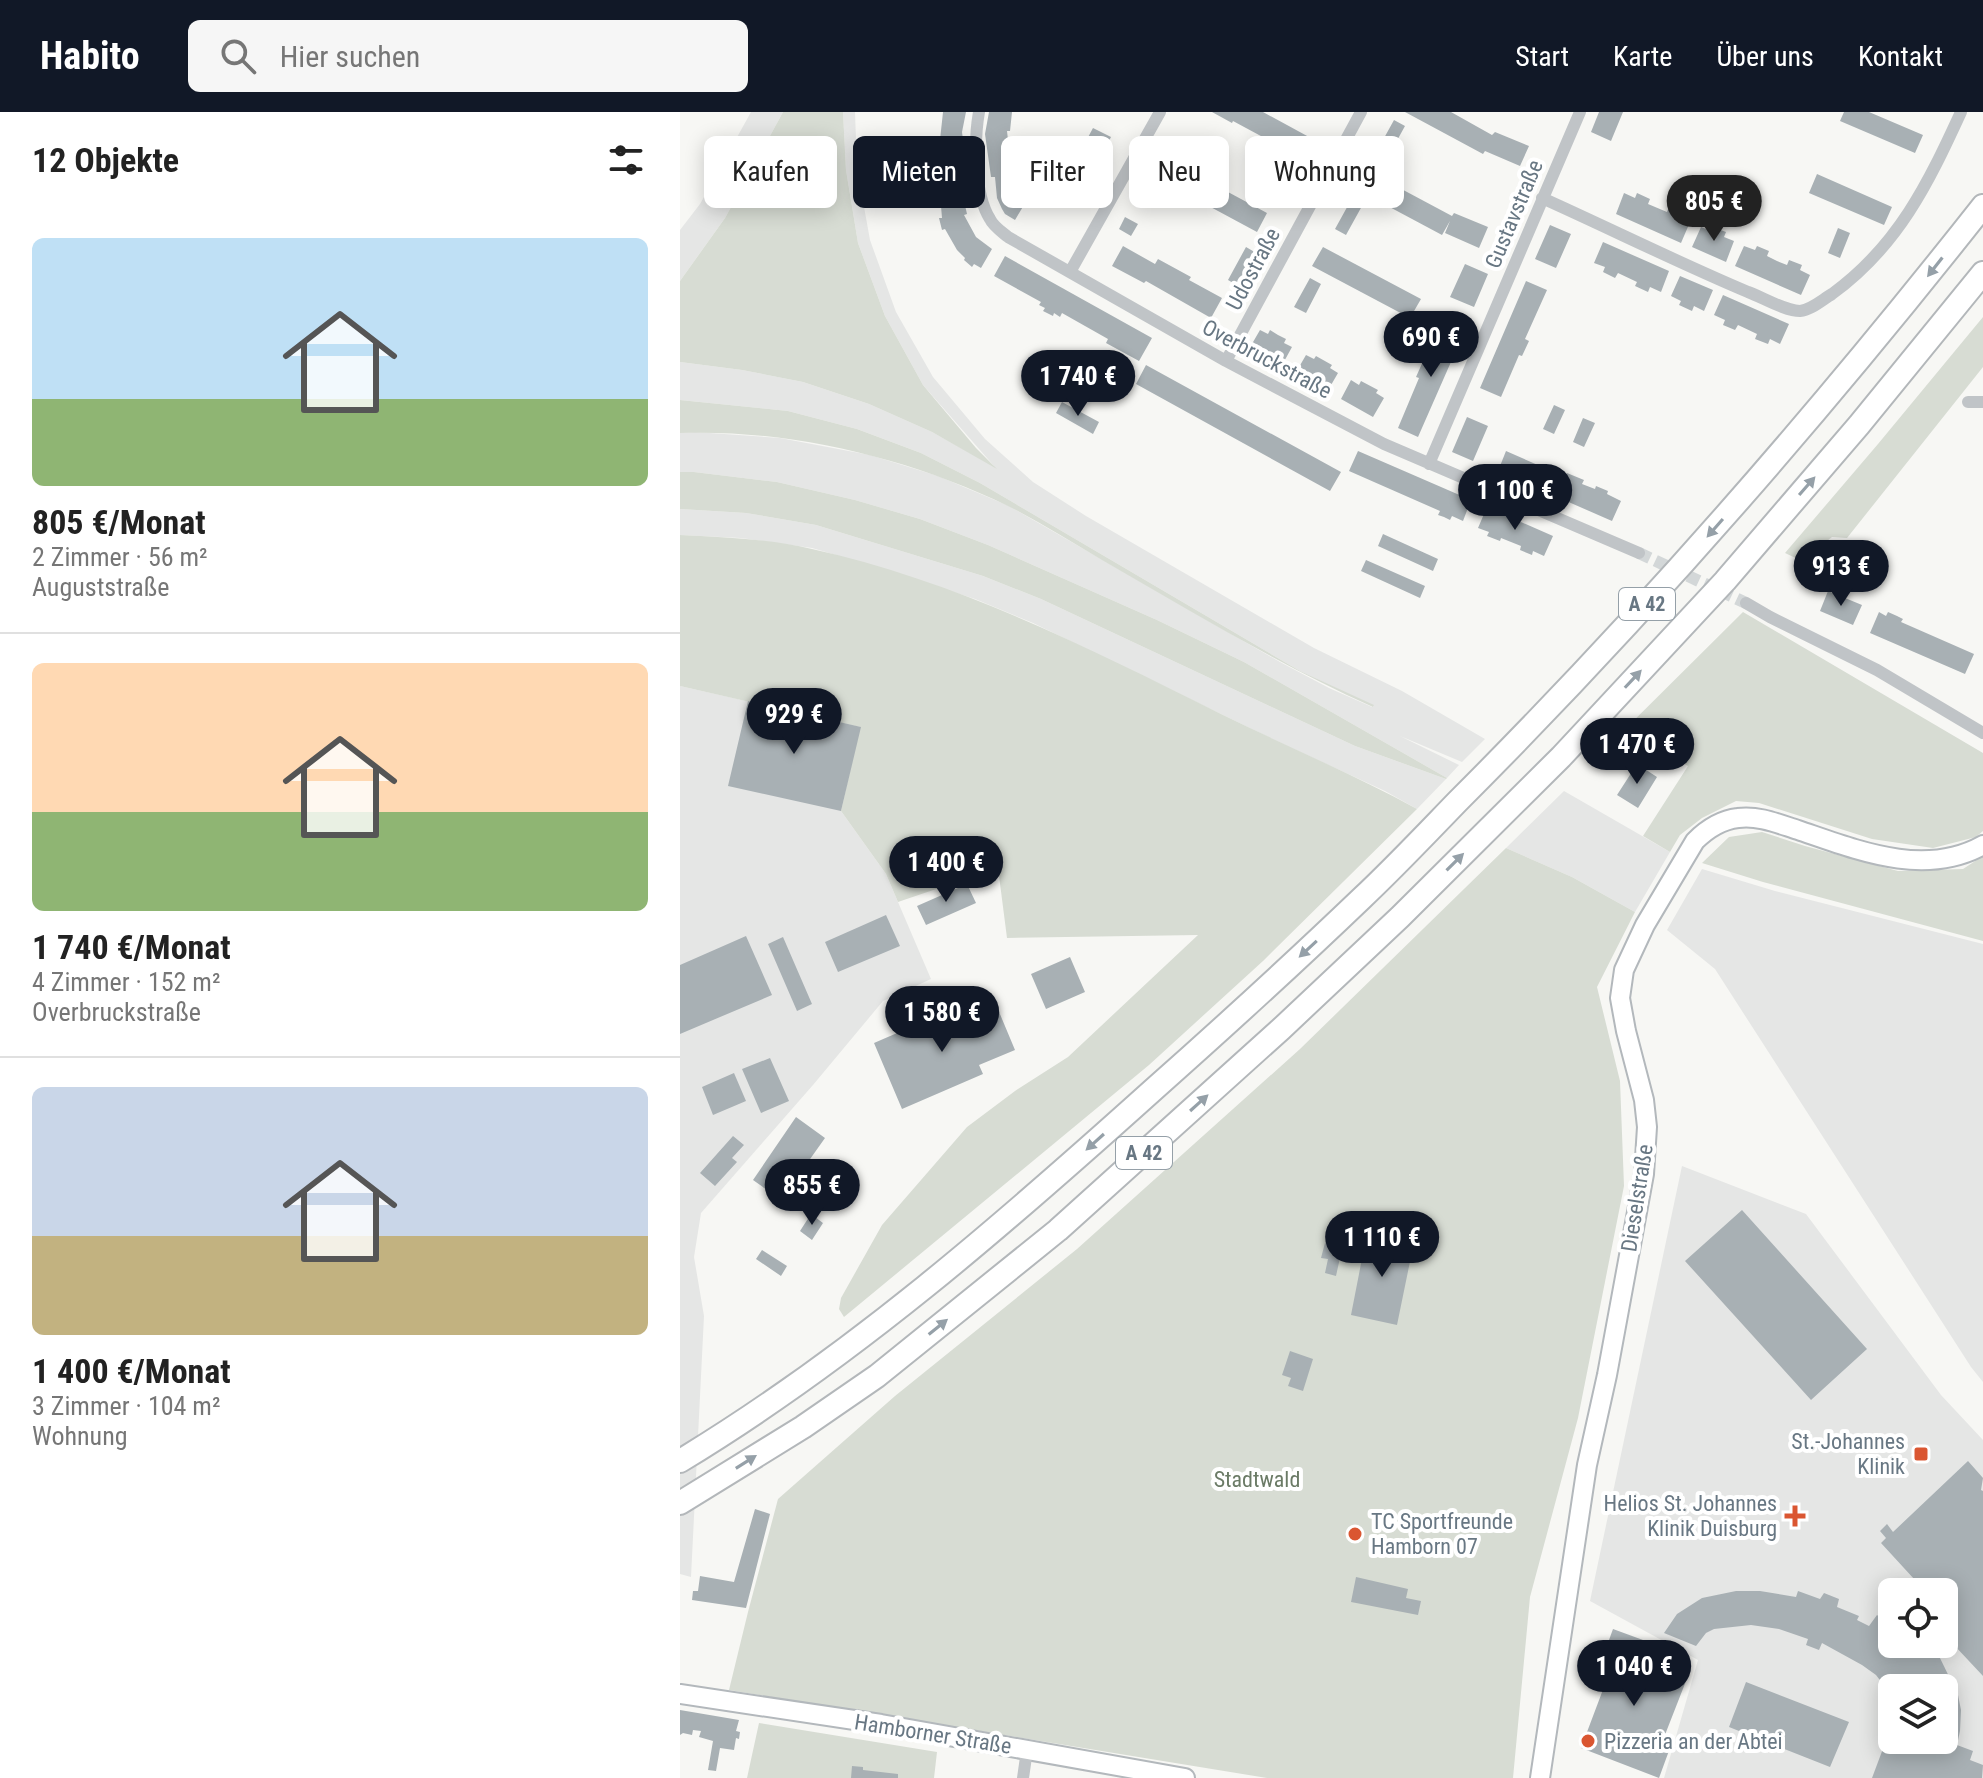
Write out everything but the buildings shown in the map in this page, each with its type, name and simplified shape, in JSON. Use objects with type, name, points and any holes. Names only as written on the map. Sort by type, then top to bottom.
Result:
[{"type":"highway","name":"A 42","points":[[680,1461],[777,1399],[847,1348],[1021,1209],[1365,895],[1525,735],[1689,559],[1835,389],[1983,206]]},
{"type":"highway","name":"A 42","points":[[680,1503],[803,1427],[877,1376],[1058,1230],[1400,917],[1561,757],[1725,581],[1859,425],[1983,273]]},
{"type":"street","name":"Overbruckstraße","points":[[979,112],[976,132],[978,185],[990,220],[1008,237],[1226,361],[1384,444],[1639,553]]},
{"type":"street","points":[[1070,272],[1160,112]]},
{"type":"street","name":"Udostraße","points":[[1226,361],[1361,112]]},
{"type":"street","name":"Gustavstraße","points":[[1429,464],[1580,112]]},
{"type":"street","points":[[1542,198],[1725,282],[1802,311],[1815,306],[1849,281],[1887,244],[1928,182],[1961,112]]},
{"type":"street","points":[[1968,402],[1983,402]]},
{"type":"street","points":[[1746,603],[1877,670],[1983,733]]},
{"type":"street","name":"Dieselstraße","points":[[1540,1778],[1587,1465],[1644,1174],[1647,1127],[1644,1100],[1620,998],[1624,970],[1645,925],[1685,855],[1704,832],[1737,818],[1765,819],[1867,853],[1900,860],[1933,861],[1970,852],[1983,845]]},
{"type":"street","name":"Hamborner Straße","points":[[680,1694],[881,1724],[1185,1778]]},
{"type":"street","points":[[1023,1778],[1027,1750]]},
{"type":"shaded area","points":[[751,112],[783,112],[770,136],[738,136]]},
{"type":"shaded area","points":[[843,112],[855,112],[853,208],[864,208],[870,240],[896,312],[933,377],[985,439],[1033,482],[1314,648],[1402,691],[1485,739],[1462,762],[1400,736],[1459,765],[1447,778],[1244,662],[988,545],[920,519],[855,500],[777,482],[680,472],[680,433],[695,432],[780,438],[870,455],[938,476],[1009,506],[1280,662],[1329,688],[1374,706],[1300,671],[980,483],[921,453],[857,429],[788,411],[680,400],[680,362],[803,382],[869,404],[932,432],[994,466],[923,385],[885,316],[858,243],[846,170]]},
{"type":"shaded area","points":[[704,197],[704,208],[730,208],[680,281],[680,230]]},
{"type":"shaded area","points":[[680,509],[746,513],[816,525],[983,576],[1041,599],[1355,746],[1446,779],[1417,809],[1033,623],[975,599],[812,548],[741,538],[680,535]]},
{"type":"shaded area","points":[[680,686],[861,727],[841,811],[886,874],[931,979],[883,1001],[701,1213],[694,1257],[704,1316],[691,1577],[680,1574]]},
{"type":"shaded area","points":[[1564,791],[1670,852],[1635,912],[1572,877],[1506,848]]},
{"type":"shaded area","points":[[1702,869],[1775,891],[1983,944],[1983,1382],[1715,969],[1667,930]]},
{"type":"shaded area","name":"Helios St. Johannes Klinik Duisburg","points":[[1682,1166],[1806,1214],[1941,1395],[1983,1440],[1983,1778],[1664,1778],[1698,1660],[1590,1601]]},
{"type":"green space","points":[[783,112],[843,112],[846,170],[858,243],[885,316],[923,385],[997,469],[932,432],[869,404],[803,382],[680,362],[680,281],[730,208],[837,208],[837,136],[770,136]]},
{"type":"green space","points":[[1983,317],[1983,367],[1847,538],[1832,537],[1802,561],[1785,553],[1878,444]]},
{"type":"green space","points":[[680,400],[788,411],[857,429],[921,453],[980,483],[1300,671],[1374,705],[1338,691],[1269,655],[1032,519],[970,489],[848,450],[764,436],[680,433]]},
{"type":"green space","points":[[680,472],[777,482],[855,500],[920,519],[988,545],[1244,662],[1447,778],[1355,746],[1041,599],[983,576],[816,525],[746,513],[680,509]]},
{"type":"green space","points":[[680,535],[796,546],[919,579],[1072,641],[1417,809],[1263,961],[1149,1065],[844,1317],[839,1309],[841,1298],[882,1225],[967,1127],[1068,1057],[1198,935],[1007,938],[998,868],[898,902],[886,874],[841,811],[860,727],[680,686]]},
{"type":"green space","points":[[1743,612],[1983,753],[1983,831],[1976,837],[1933,848],[1872,839],[1759,803],[1736,801],[1702,818],[1680,835],[1670,852],[1643,836],[1688,766],[1665,754],[1594,760]]},
{"type":"green space","points":[[1762,832],[1898,871],[1963,869],[1983,856],[1983,941],[1702,863],[1729,837]]},
{"type":"green space","name":"Stadtwald","points":[[1506,848],[1572,877],[1635,912],[1597,987],[1620,1081],[1624,1186],[1578,1418],[1530,1597],[1513,1778],[1267,1778],[729,1690],[778,1499],[895,1396],[1077,1249],[1300,1049]]},
{"type":"green space","points":[[759,1723],[937,1752],[934,1778],[747,1778]]},
{"type":"tunnel","points":[[1639,553],[1746,603]]},
{"type":"place","name":"St.-Johannes Klinik","points":[[1921,1454]]},
{"type":"place","name":"Helios St. Johannes Klinik Duisburg","points":[[1795,1516]]},
{"type":"place","name":"TC Sportfreunde Hamborn 07","points":[[1355,1534]]},
{"type":"place","name":"Pizzeria an der Abtei","points":[[1588,1741]]}]
